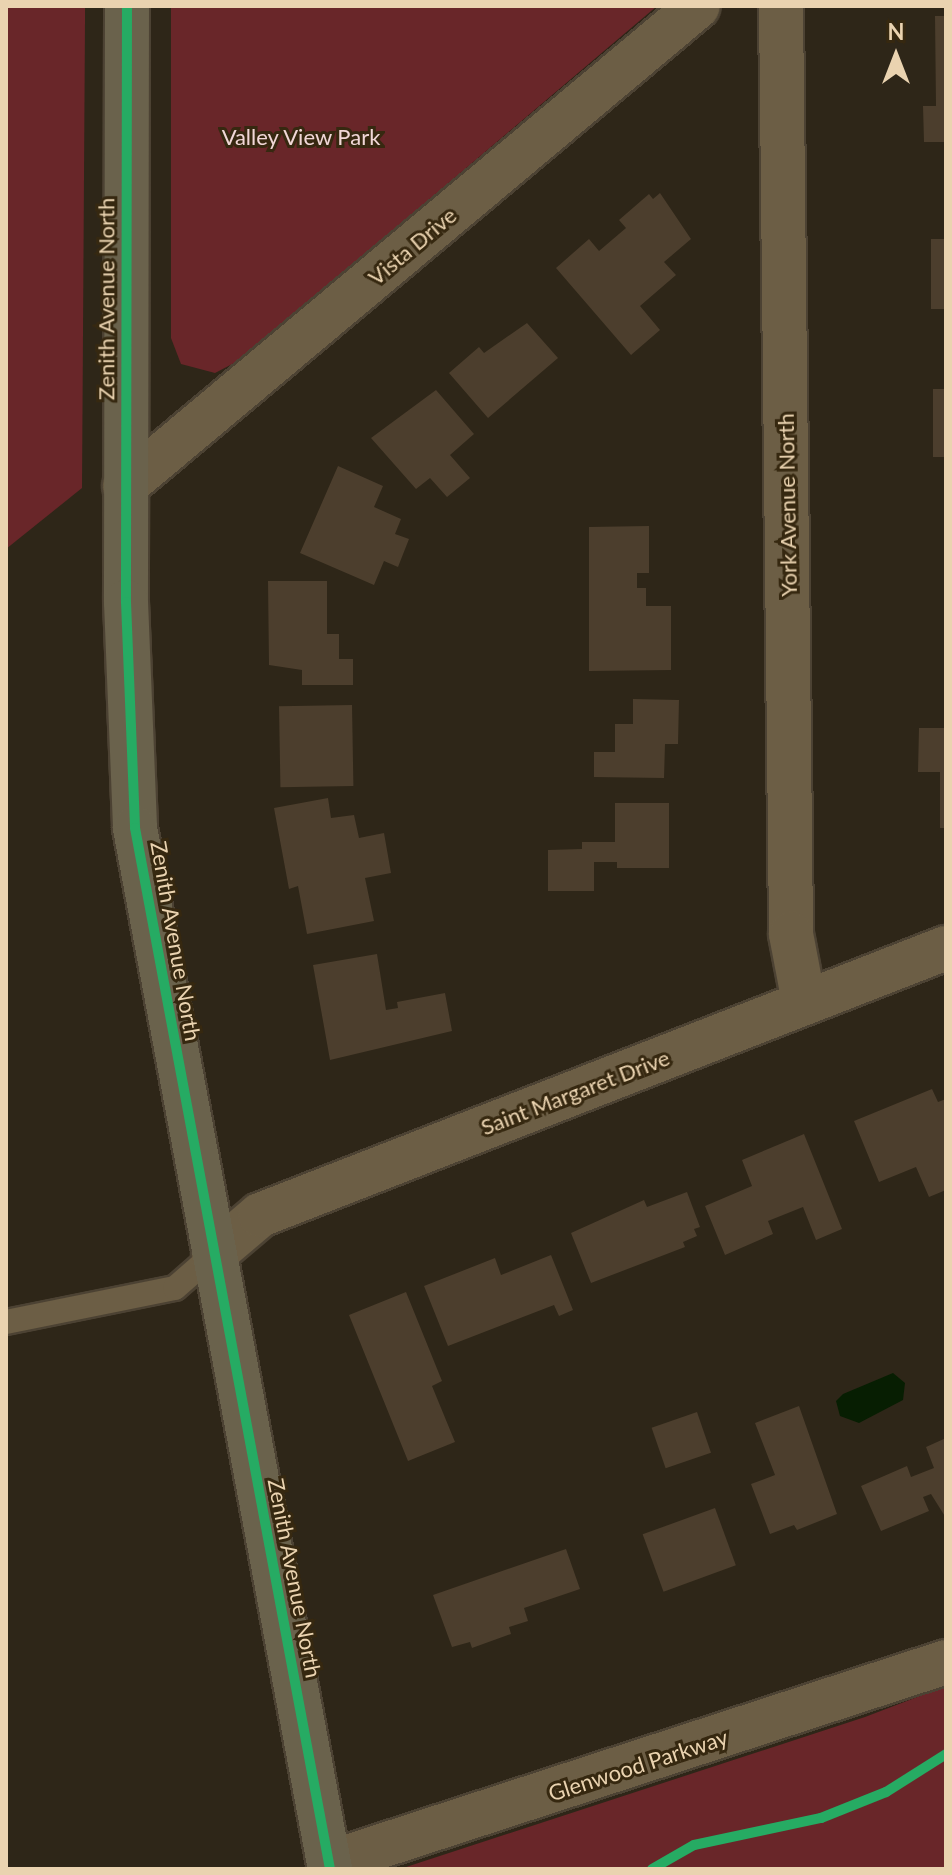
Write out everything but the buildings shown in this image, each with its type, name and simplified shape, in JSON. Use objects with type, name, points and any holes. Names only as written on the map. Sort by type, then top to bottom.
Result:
[{"type":"street","name":"Zenith Avenue North","points":[[127,6],[125,486],[129,756],[135,828],[326,1867]]},
{"type":"street","name":"Vista Drive","points":[[125,486],[698,6]]},
{"type":"street","name":"York Avenue North","points":[[781,6],[791,934],[804,1002]]},
{"type":"street","name":"Saint Margaret Drive","points":[[214,1254],[260,1215],[946,948]]},
{"type":"street","name":"Glenwood Parkway","points":[[326,1867],[946,1662]]},
{"type":"lane","points":[[6,1322],[175,1288],[214,1254]]},
{"type":"green space","points":[[6,6],[85,6],[85,20],[82,488],[6,549]]},
{"type":"green space","name":"Valley View Park","points":[[171,6],[657,6],[240,360],[215,373],[181,364],[171,338]]},
{"type":"green space","points":[[946,1686],[946,1869],[400,1869],[865,1717]]},
{"type":"shaded area","points":[[893,1373],[905,1383],[903,1400],[859,1423],[840,1416],[836,1401],[843,1394]]},
{"type":"cycle path","points":[[127,6],[126,602],[135,828],[330,1869]]},
{"type":"cycle path","points":[[652,1869],[694,1845],[821,1818],[886,1792],[946,1754]]}]
